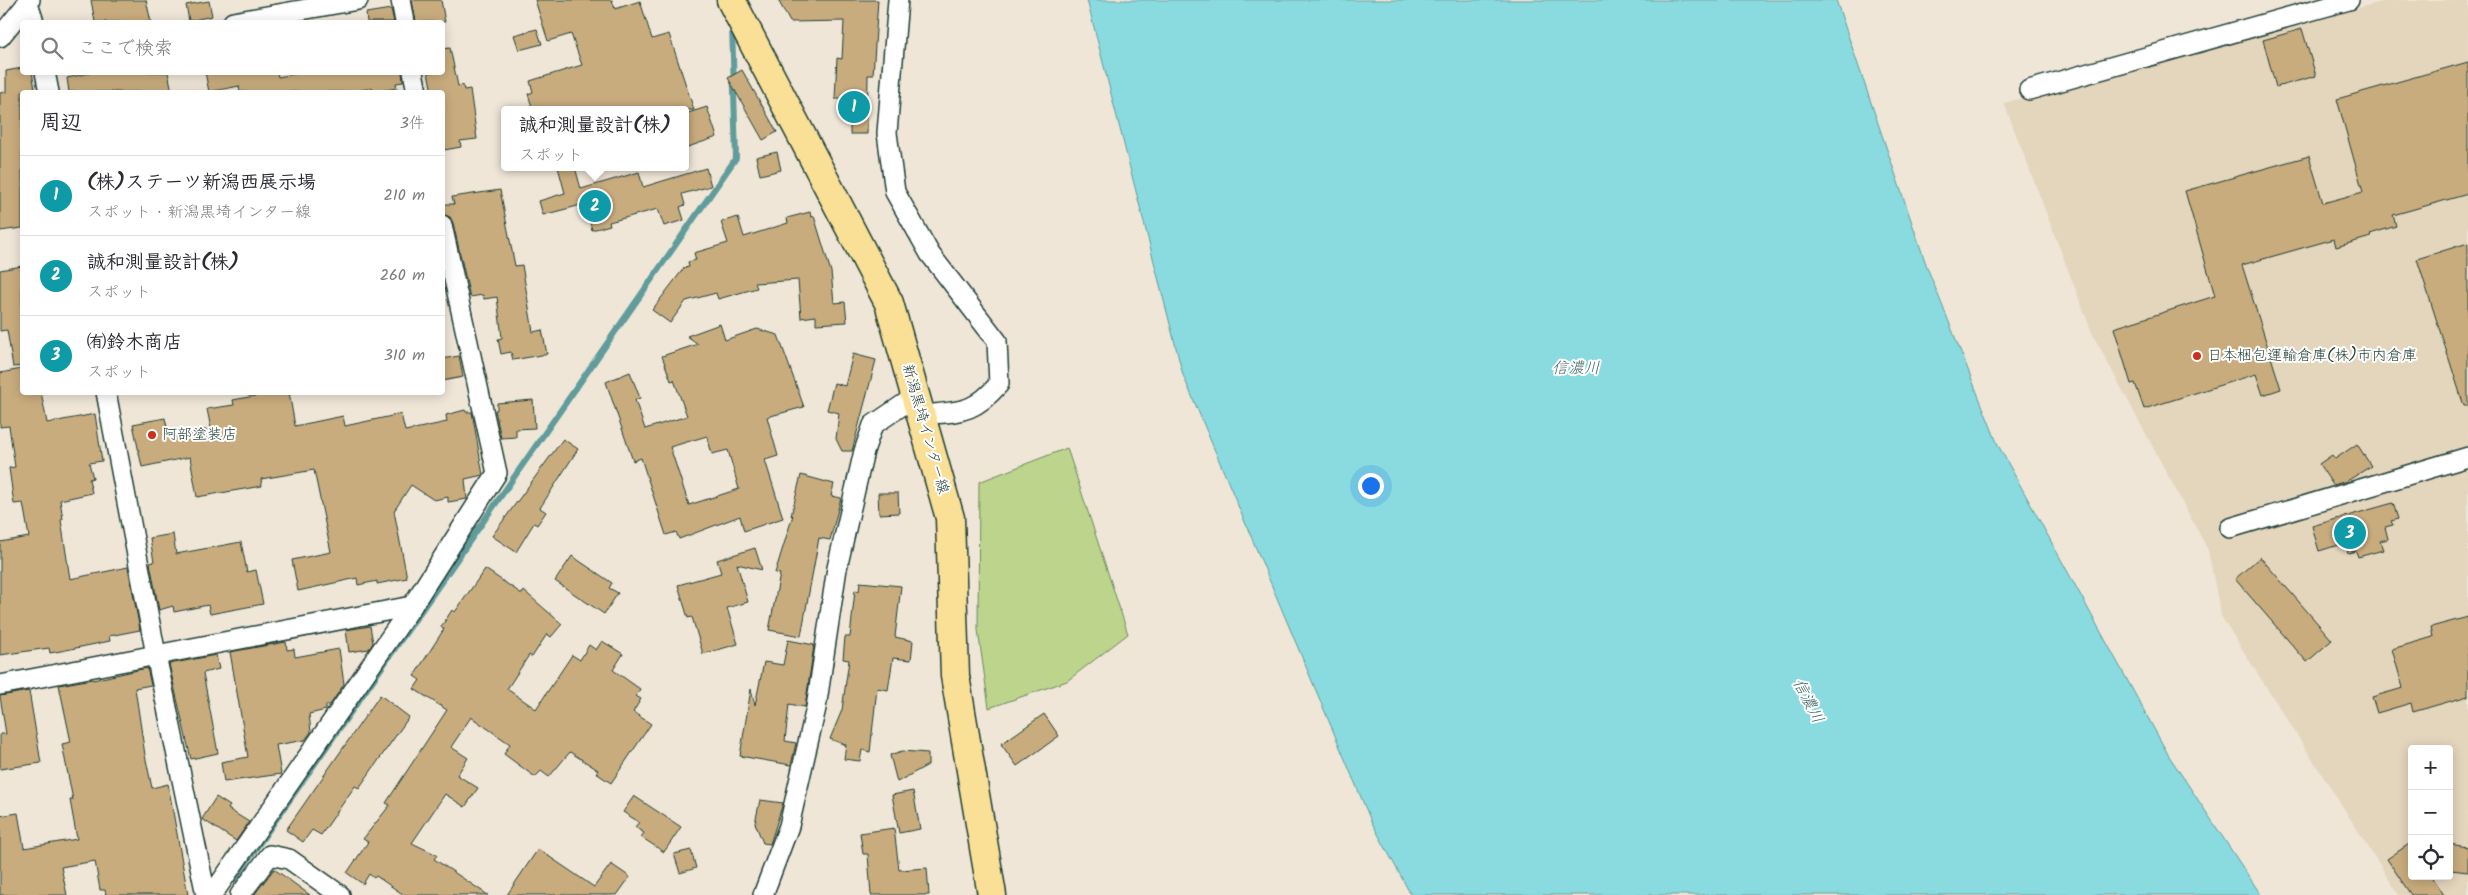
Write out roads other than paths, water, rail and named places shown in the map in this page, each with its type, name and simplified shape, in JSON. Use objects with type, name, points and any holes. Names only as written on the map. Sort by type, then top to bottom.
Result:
[{"type":"main road","name":"新潟黒埼インター線","points":[[731,0],[889,303],[950,518],[955,676],[992,895]]},
{"type":"street","points":[[244,20],[358,0]]},
{"type":"street","points":[[401,0],[405,20]]},
{"type":"street","points":[[763,895],[789,826],[816,708],[838,568],[864,451],[873,425],[919,406],[970,410],[987,398],[999,384],[997,341],[930,254],[895,192],[887,133],[898,0]]},
{"type":"street","points":[[2030,90],[2349,0]]},
{"type":"street","points":[[29,1],[34,20]]},
{"type":"street","points":[[0,37],[29,1]]},
{"type":"street","points":[[46,75],[49,90]]},
{"type":"street","points":[[414,75],[417,90]]},
{"type":"street","points":[[212,895],[412,606],[497,474],[445,239]]},
{"type":"street","points":[[107,395],[156,655],[206,895]]},
{"type":"street","points":[[2230,528],[2468,457]]},
{"type":"street","points":[[0,685],[412,606]]},
{"type":"street","points":[[240,895],[270,856],[288,859],[340,895]]},
{"type":"water","name":"信濃川","points":[[1087,0],[1836,0],[1927,267],[1998,445],[2169,756],[2261,895],[1411,895],[1371,821],[1183,375]]},
{"type":"waterway","points":[[234,880],[736,158],[732,25]]},
{"type":"place","name":"(株)ステーツ新潟西展示場","points":[[854,107]]},
{"type":"place","name":"誠和測量設計(株)","points":[[595,206]]},
{"type":"place","name":"日本梱包運輸倉庫(株)市内倉庫","points":[[2197,356]]},
{"type":"place","name":"阿部塗装店","points":[[152,435]]},
{"type":"place","name":"㈲鈴木商店","points":[[2350,533]]}]
